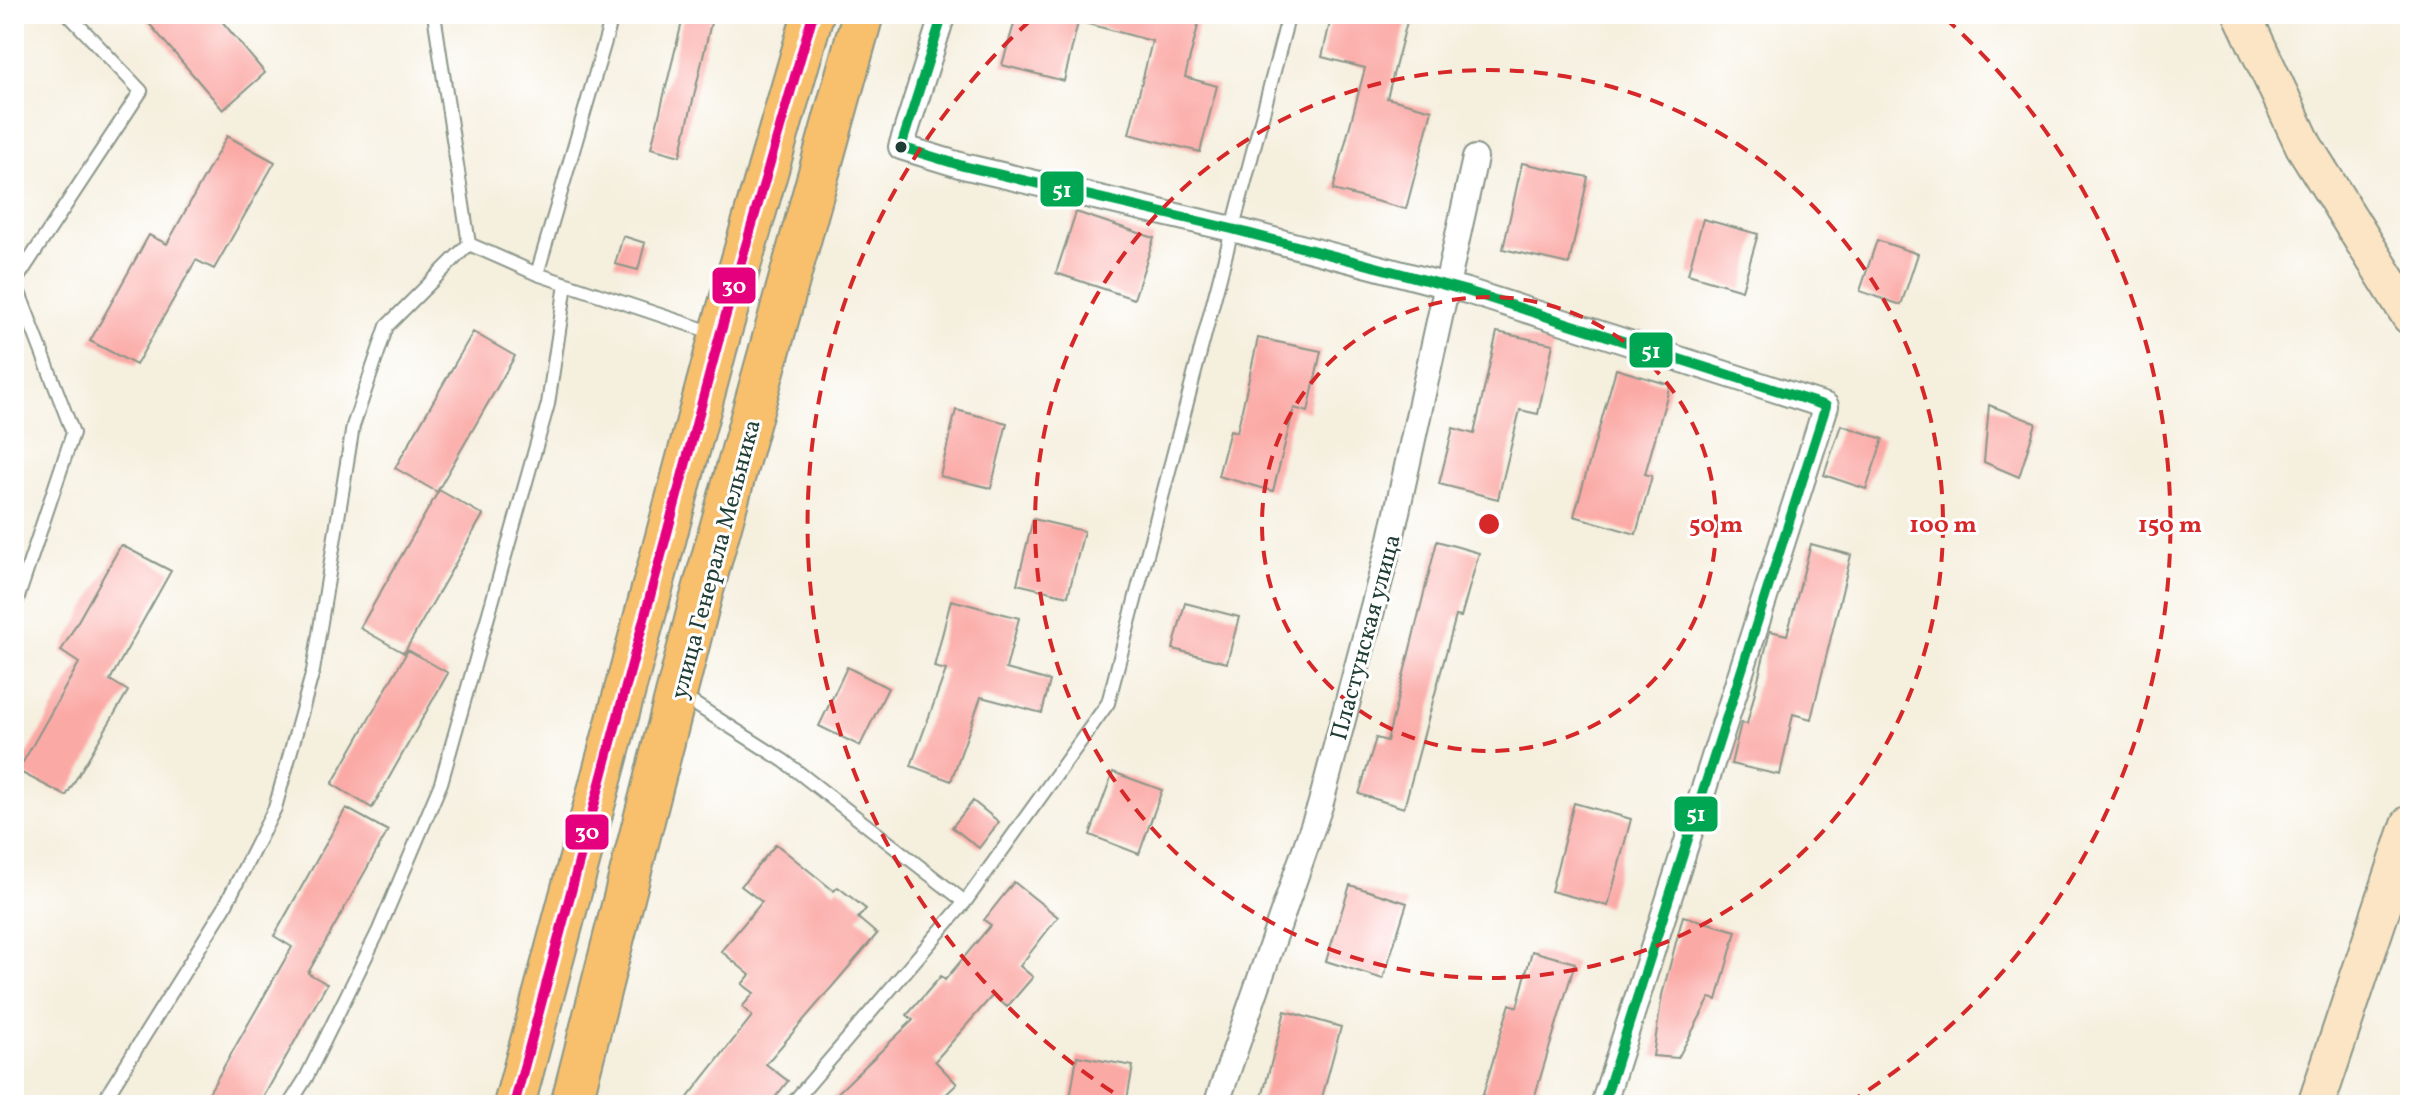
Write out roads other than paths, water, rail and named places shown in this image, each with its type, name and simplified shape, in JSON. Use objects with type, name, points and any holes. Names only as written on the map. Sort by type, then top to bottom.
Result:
[{"type":"main road","points":[[514,1105],[720,335],[813,14]]},
{"type":"main road","name":"улица Генерала Мельника","points":[[571,1105],[679,695],[700,601],[773,350],[863,14]]},
{"type":"main road","points":[[2242,14],[2304,146],[2410,316]]},
{"type":"main road","points":[[720,335],[773,350]]},
{"type":"main road","points":[[2316,1105],[2410,824]]},
{"type":"street","points":[[943,14],[901,147],[963,166],[1232,229],[1447,286],[1826,406],[1603,1105]]},
{"type":"street","name":"Пластунская улица","points":[[1216,1105],[1320,806],[1391,539],[1475,158]]},
{"type":"lane","points":[[14,609],[73,433],[15,282],[141,91],[68,14]]},
{"type":"lane","points":[[434,14],[469,244]]},
{"type":"lane","points":[[537,274],[613,14]]},
{"type":"lane","points":[[791,1105],[965,902],[1108,703],[1289,14]]},
{"type":"lane","points":[[469,244],[537,274],[720,335]]},
{"type":"lane","points":[[101,1105],[224,908],[275,808],[313,671],[353,426],[387,326],[469,244]]},
{"type":"lane","points":[[289,1105],[306,1078],[378,932],[441,783],[548,404],[566,284]]},
{"type":"lane","points":[[679,695],[784,761],[965,902]]}]
